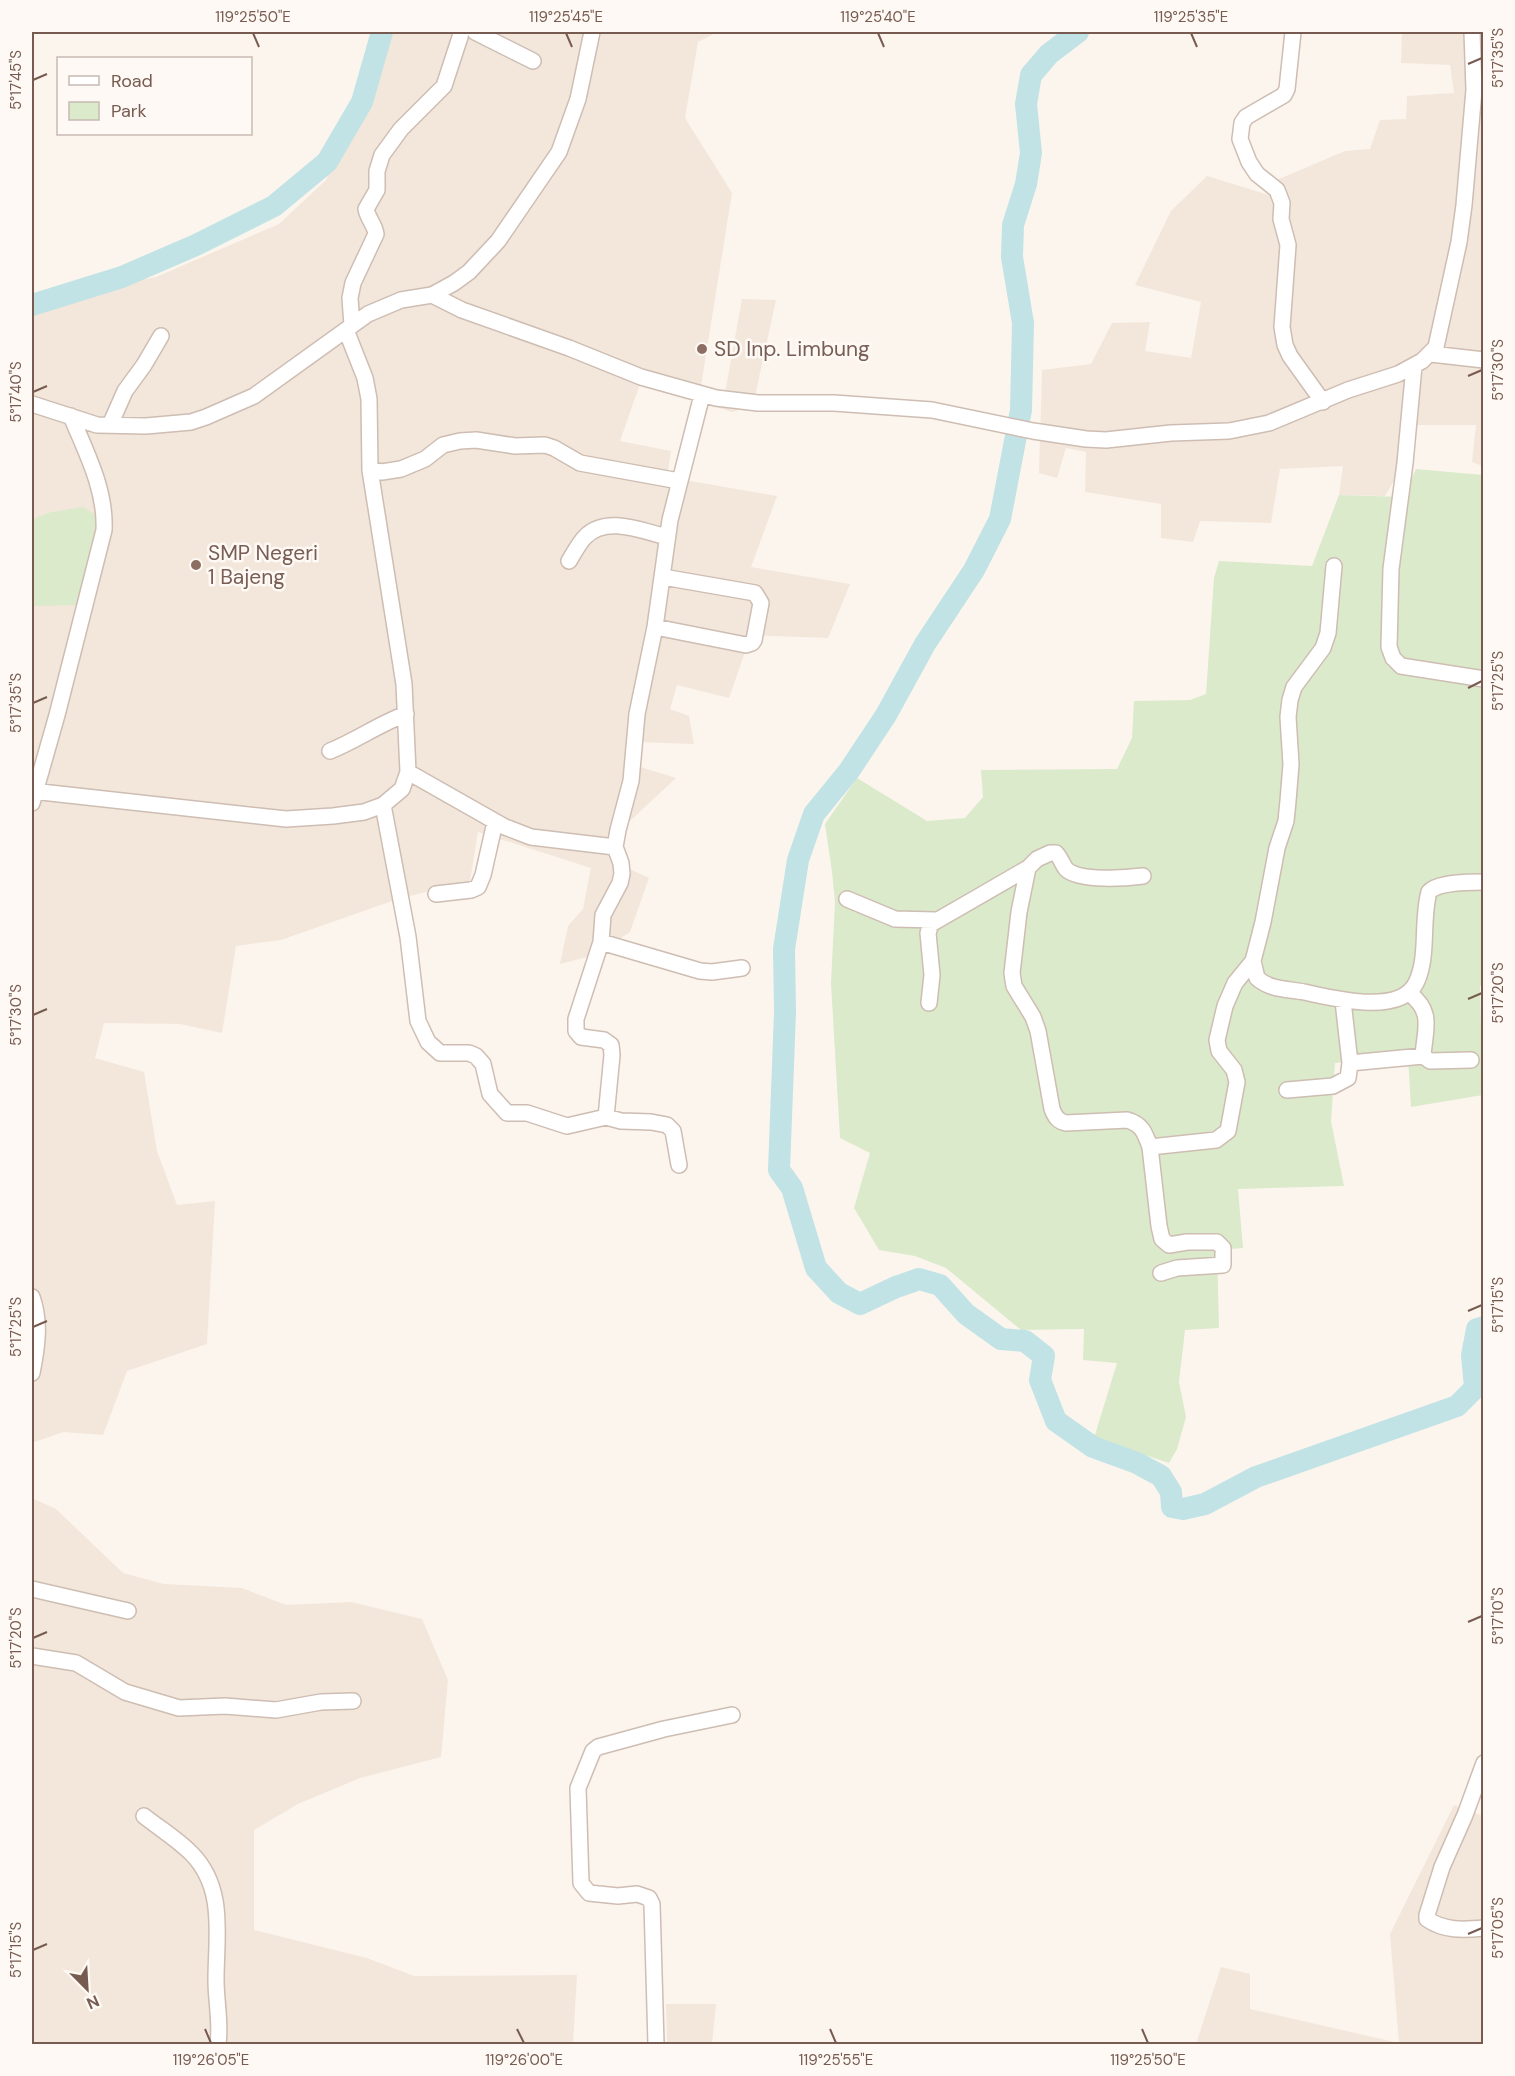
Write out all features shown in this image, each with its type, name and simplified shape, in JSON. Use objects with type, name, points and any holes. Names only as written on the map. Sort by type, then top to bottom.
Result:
[{"type":"street","points":[[71,416],[100,494],[105,530],[57,715],[33,795],[286,819],[364,812],[383,805],[402,789],[408,772],[404,684],[370,470],[369,399],[365,378],[349,328],[350,298],[353,283],[376,234],[368,219],[366,209],[376,190],[378,163],[401,129],[444,86],[460,32]]},
{"type":"street","points":[[475,32],[533,61]]},
{"type":"street","points":[[32,404],[97,425],[178,424],[206,417],[254,396],[368,314],[401,300],[432,295],[445,289],[469,272],[498,241],[559,152],[578,99],[592,32]]},
{"type":"street","points":[[1293,32],[1287,89],[1284,95],[1246,117],[1242,123],[1240,139],[1252,168],[1280,195],[1281,219],[1288,245],[1283,336],[1290,356],[1323,402]]},
{"type":"street","points":[[432,295],[462,310],[569,348],[641,377],[716,398],[759,403],[834,403],[932,410],[1067,437],[1106,440],[1229,431],[1269,423],[1348,390],[1393,376],[1414,366],[1431,354],[1439,338],[1464,205],[1474,90],[1472,32]]},
{"type":"street","points":[[110,425],[125,391],[161,336]]},
{"type":"street","points":[[1431,354],[1484,360]]},
{"type":"street","points":[[1414,366],[1405,463],[1391,570],[1389,647],[1393,658],[1401,666],[1484,679]]},
{"type":"street","points":[[606,1117],[611,1045],[604,1040],[580,1037],[576,1027],[578,1010],[601,942],[603,915],[620,883],[622,874],[620,857],[615,847],[620,818],[631,781],[637,714],[655,627],[667,537],[702,394]]},
{"type":"street","points":[[370,470],[382,472],[401,469],[425,459],[443,444],[477,440],[515,446],[545,446],[554,448],[580,463],[679,481]]},
{"type":"street","points":[[569,561],[585,537],[603,526],[626,528],[667,537]]},
{"type":"street","points":[[1150,1147],[1216,1140],[1228,1131],[1237,1082],[1234,1070],[1219,1051],[1217,1040],[1219,1028],[1235,983],[1253,961],[1263,922],[1277,848],[1286,821],[1290,764],[1288,717],[1290,700],[1294,687],[1323,648],[1328,633],[1334,566]]},
{"type":"street","points":[[655,627],[746,645],[754,640],[761,603],[755,593],[663,577]]},
{"type":"street","points":[[330,751],[353,742],[387,721],[406,714]]},
{"type":"street","points":[[408,772],[495,822],[531,837],[615,847]]},
{"type":"street","points":[[383,805],[408,937],[418,1021],[428,1042],[440,1053],[469,1053],[476,1056],[483,1064],[490,1094],[507,1113],[527,1113],[567,1126],[606,1117],[621,1121],[667,1125],[673,1131],[679,1165]]},
{"type":"street","points":[[436,894],[471,890],[478,887],[483,875],[495,822]]},
{"type":"street","points":[[929,1003],[932,975],[928,933],[929,927],[935,920],[1028,868],[1050,853],[1056,853],[1066,868],[1074,874],[1093,877],[1143,876]]},
{"type":"street","points":[[1028,868],[1019,912],[1012,981],[1033,1017],[1038,1031],[1052,1109],[1056,1117],[1066,1123],[1133,1121],[1143,1129],[1150,1147],[1159,1226],[1164,1242],[1170,1245],[1187,1242],[1217,1242],[1223,1248],[1223,1264],[1176,1268],[1161,1273]]},
{"type":"street","points":[[1253,961],[1257,978],[1272,987],[1343,1001],[1379,1002],[1395,999],[1409,993],[1417,982],[1421,968],[1429,892],[1442,886],[1484,882]]},
{"type":"street","points":[[847,899],[895,919],[935,920]]},
{"type":"street","points":[[601,942],[700,971],[712,972],[742,968]]},
{"type":"street","points":[[1409,993],[1418,1000],[1425,1011],[1423,1056]]},
{"type":"street","points":[[1287,1089],[1339,1084],[1348,1078],[1350,1063],[1343,1001]]},
{"type":"street","points":[[1350,1063],[1423,1056],[1430,1061],[1471,1060]]},
{"type":"street","points":[[32,1297],[38,1328],[32,1373]]},
{"type":"street","points":[[32,1589],[128,1611]]},
{"type":"street","points":[[32,1656],[76,1663],[125,1692],[178,1708],[225,1706],[276,1710],[321,1702],[353,1701]]},
{"type":"street","points":[[656,2044],[652,1904],[649,1898],[637,1894],[597,1895],[585,1890],[580,1875],[578,1788],[593,1751],[598,1747],[673,1726],[732,1715]]},
{"type":"street","points":[[1484,1763],[1465,1815],[1442,1867],[1427,1919],[1439,1927],[1484,1928]]},
{"type":"street","points":[[144,1816],[192,1854],[206,1874],[216,1895],[218,2044]]},
{"type":"shaded area","points":[[386,32],[713,32],[712,35],[698,42],[685,118],[732,193],[701,386],[725,393],[742,299],[776,300],[753,405],[732,412],[640,384],[620,441],[671,451],[667,477],[777,496],[751,567],[850,584],[828,638],[751,635],[729,698],[677,685],[670,709],[689,716],[694,744],[638,742],[634,765],[676,778],[630,821],[615,840],[619,864],[649,878],[630,932],[595,955],[560,964],[568,926],[583,909],[591,868],[478,832],[470,881],[398,899],[281,940],[236,946],[222,1033],[180,1024],[104,1023],[95,1058],[144,1072],[157,1151],[177,1205],[215,1201],[207,1344],[127,1371],[103,1435],[63,1432],[32,1443],[32,303],[156,277],[279,224],[326,180],[371,84]]},
{"type":"shaded area","points":[[1402,32],[1483,32],[1483,466],[1472,462],[1476,425],[1400,425],[1397,476],[1385,496],[1339,495],[1343,466],[1280,469],[1271,523],[1200,521],[1193,542],[1161,538],[1161,504],[1085,492],[1086,452],[1066,448],[1057,478],[1039,473],[1042,370],[1091,364],[1112,323],[1150,322],[1145,351],[1191,358],[1201,302],[1135,285],[1171,211],[1207,176],[1272,196],[1279,179],[1345,151],[1370,149],[1380,120],[1406,119],[1407,96],[1454,93],[1450,65],[1401,63]]},
{"type":"shaded area","points":[[32,1498],[56,1509],[123,1573],[164,1584],[242,1588],[286,1605],[351,1602],[422,1619],[448,1680],[441,1757],[360,1778],[298,1804],[254,1830],[254,1930],[367,1958],[414,1976],[577,1975],[573,2044],[32,2044]]},
{"type":"shaded area","points":[[1454,1805],[1483,1816],[1483,2044],[1196,2044],[1221,1967],[1250,1974],[1250,2009],[1399,2043],[1390,1934]]},
{"type":"shaded area","points":[[666,2004],[716,2004],[712,2044],[667,2044]]},
{"type":"green space","points":[[1416,469],[1483,475],[1483,986],[1480,986],[1483,1095],[1411,1107],[1408,1057],[1335,1063],[1331,1121],[1344,1186],[1238,1189],[1243,1248],[1217,1250],[1219,1328],[1185,1330],[1179,1382],[1186,1417],[1177,1449],[1169,1463],[1094,1438],[1117,1363],[1083,1360],[1084,1329],[1021,1330],[946,1268],[915,1256],[879,1250],[854,1208],[870,1153],[840,1138],[831,983],[835,901],[825,824],[857,778],[927,821],[965,818],[983,797],[981,770],[1117,769],[1132,738],[1134,701],[1190,700],[1206,694],[1214,578],[1219,561],[1312,566],[1339,495],[1403,497]]},
{"type":"green space","points":[[83,507],[97,516],[91,573],[83,605],[32,606],[32,520],[47,513]]},
{"type":"waterway","points":[[32,305],[122,277],[196,245],[274,206],[327,162],[362,102],[382,32]]},
{"type":"waterway","points":[[1078,32],[1049,54],[1031,75],[1026,104],[1031,153],[1026,184],[1013,225],[1012,257],[1023,323],[1021,410],[1000,519],[974,570],[925,644],[886,715],[849,771],[814,814],[798,860],[784,949],[785,1012],[779,1170],[792,1188],[816,1268],[839,1293],[860,1304],[919,1279],[940,1285],[966,1314],[1001,1339],[1025,1341],[1044,1356],[1040,1380],[1056,1421],[1093,1447],[1137,1463],[1161,1476],[1171,1492],[1172,1507],[1183,1509],[1205,1504],[1256,1477],[1457,1406],[1475,1388],[1472,1355],[1477,1329],[1484,1327]]},
{"type":"place","name":"SD Inp. Limbung","points":[[702,349]]},
{"type":"place","name":"SMP Negeri 1 Bajeng","points":[[196,565]]}]
